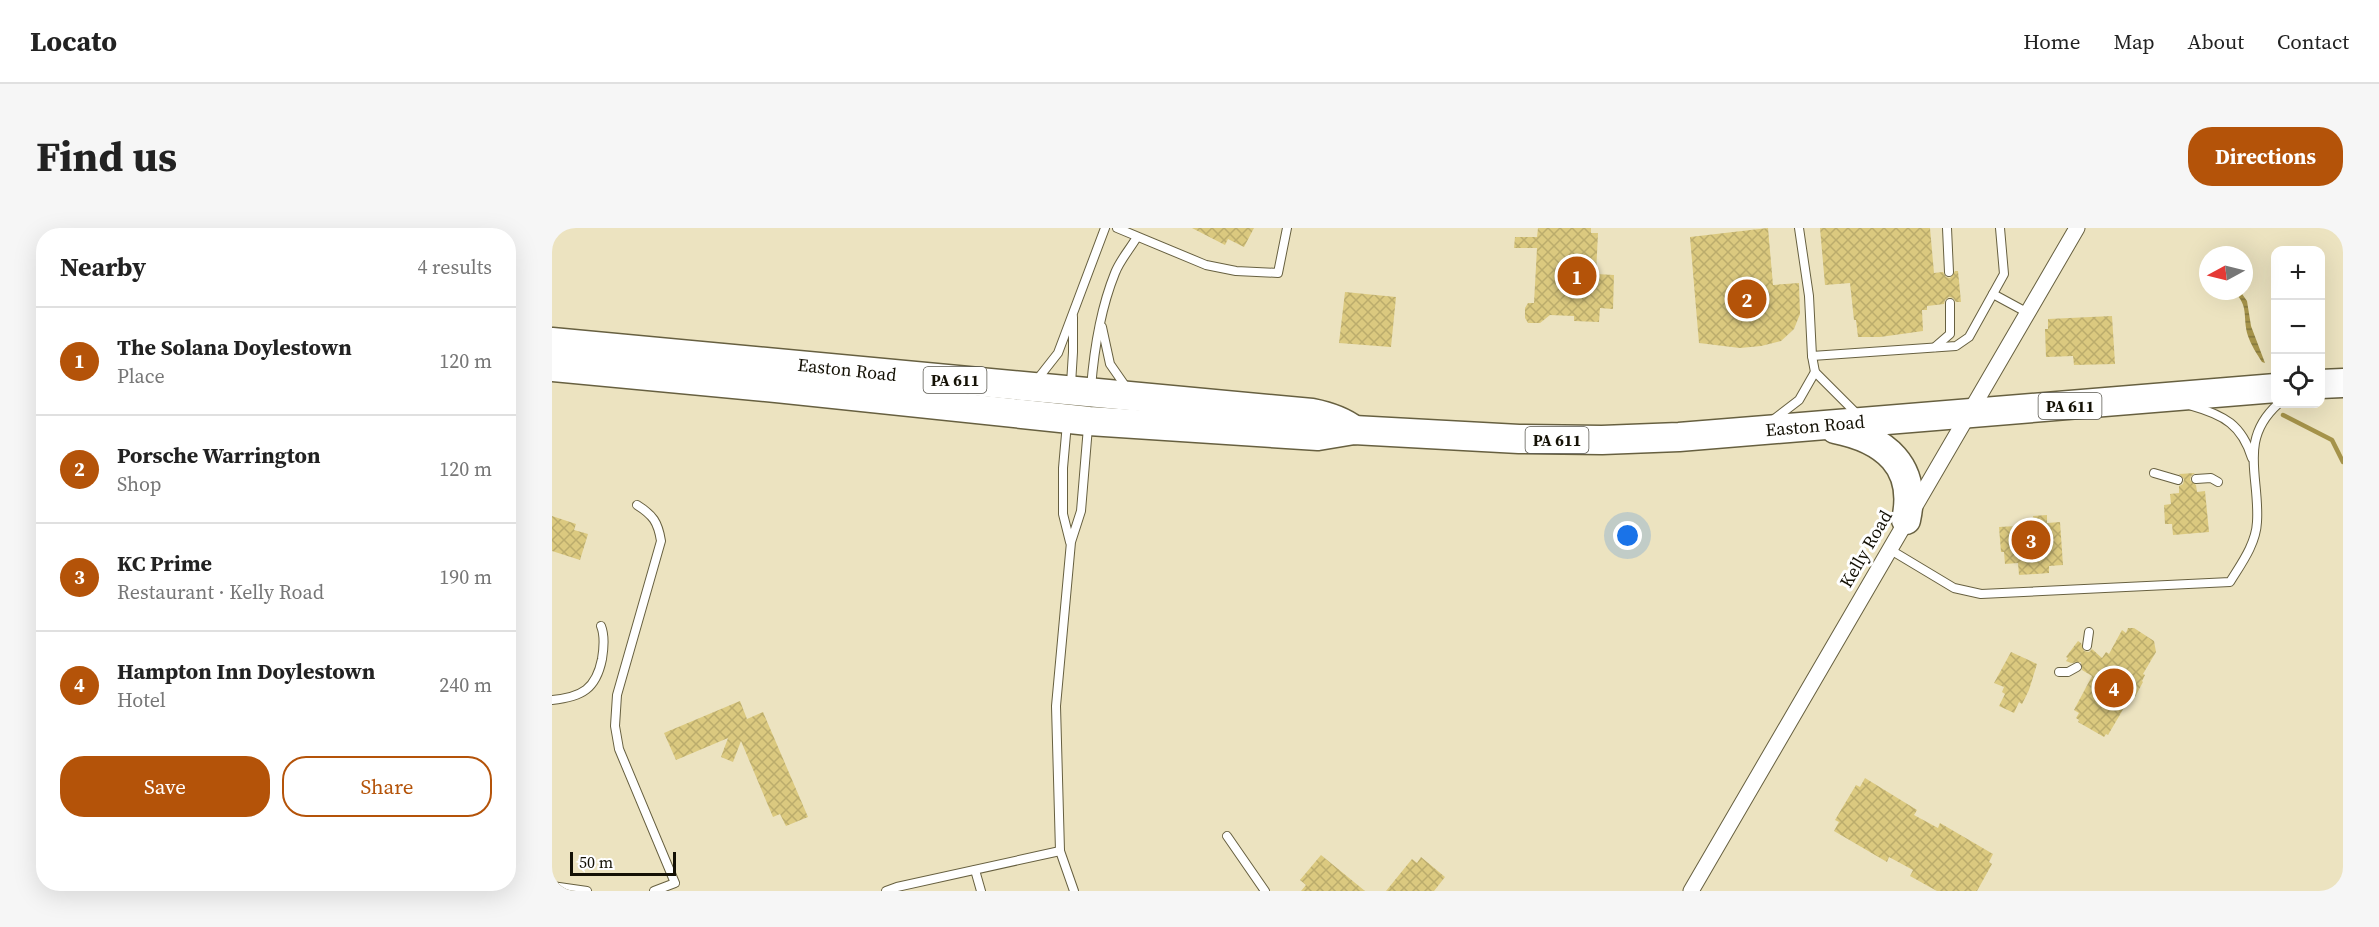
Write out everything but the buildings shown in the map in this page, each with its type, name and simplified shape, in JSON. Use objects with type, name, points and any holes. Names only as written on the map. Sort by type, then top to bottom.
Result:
[{"type":"highway","name":"Easton Road","points":[[552,342],[1031,388],[1079,406],[1148,399],[1311,414],[1327,416],[1347,424],[1354,430]]},
{"type":"highway","name":"Easton Road","points":[[552,367],[787,389],[1079,406],[1318,436],[1354,430],[1519,440],[1602,440],[1760,431],[2271,388]]},
{"type":"highway","points":[[1822,426],[1867,439],[1880,446],[1900,464],[1909,486],[1909,507],[1906,520]]},
{"type":"street","name":"Kelly Road","points":[[1691,891],[2077,228]]},
{"type":"lane","points":[[1031,388],[1058,353],[1104,228]]},
{"type":"lane","points":[[1117,228],[1206,265],[1236,271],[1278,273],[1287,228]]},
{"type":"lane","points":[[1799,228],[1809,296],[1815,372],[1864,422]]},
{"type":"lane","points":[[1947,228],[1949,272]]},
{"type":"lane","points":[[1812,356],[1956,346],[1969,337],[2004,274],[2000,228]]},
{"type":"lane","points":[[1071,542],[1063,514],[1064,468],[1115,272],[1137,237]]},
{"type":"lane","points":[[1993,294],[2028,313]]},
{"type":"lane","points":[[1934,348],[1950,334],[1950,303]]},
{"type":"lane","points":[[1072,317],[1079,406],[1081,511],[1071,542],[1056,706],[1059,851],[1074,891]]},
{"type":"lane","points":[[1101,323],[1110,364],[1116,376],[1126,387],[1148,399]]},
{"type":"lane","points":[[1760,431],[1799,400],[1815,372]]},
{"type":"lane","points":[[2162,398],[2203,409],[2225,418],[2238,429],[2248,445],[2253,463]]},
{"type":"lane","points":[[1889,549],[1954,588],[1981,594],[2230,582],[2252,544],[2257,524],[2254,443],[2265,415],[2273,408]]},
{"type":"lane","points":[[2154,473],[2178,480]]},
{"type":"lane","points":[[2196,479],[2211,478],[2218,482]]},
{"type":"lane","points":[[637,505],[651,513],[658,524],[661,541],[617,695],[615,726],[619,749],[675,883],[654,891]]},
{"type":"lane","points":[[552,700],[573,697],[586,690],[598,677],[604,634],[601,626]]},
{"type":"lane","points":[[2087,646],[2089,632]]},
{"type":"lane","points":[[2058,672],[2068,672],[2077,667]]},
{"type":"lane","points":[[1227,836],[1265,891]]},
{"type":"lane","points":[[886,891],[897,886],[1059,851]]},
{"type":"lane","points":[[975,870],[981,891]]},
{"type":"lane","points":[[552,886],[587,891]]},
{"type":"shaded area","points":[[2241,300],[2247,301],[2251,326],[2265,363],[2262,362],[2248,336]]},
{"type":"waterway","points":[[2283,415],[2332,440],[2343,462]]},
{"type":"place","name":"The Solana Doylestown","points":[[1577,276]]},
{"type":"place","name":"Porsche Warrington","points":[[1747,299]]},
{"type":"place","name":"KC Prime","points":[[2031,540]]},
{"type":"place","name":"Hampton Inn Doylestown","points":[[2114,688]]}]
